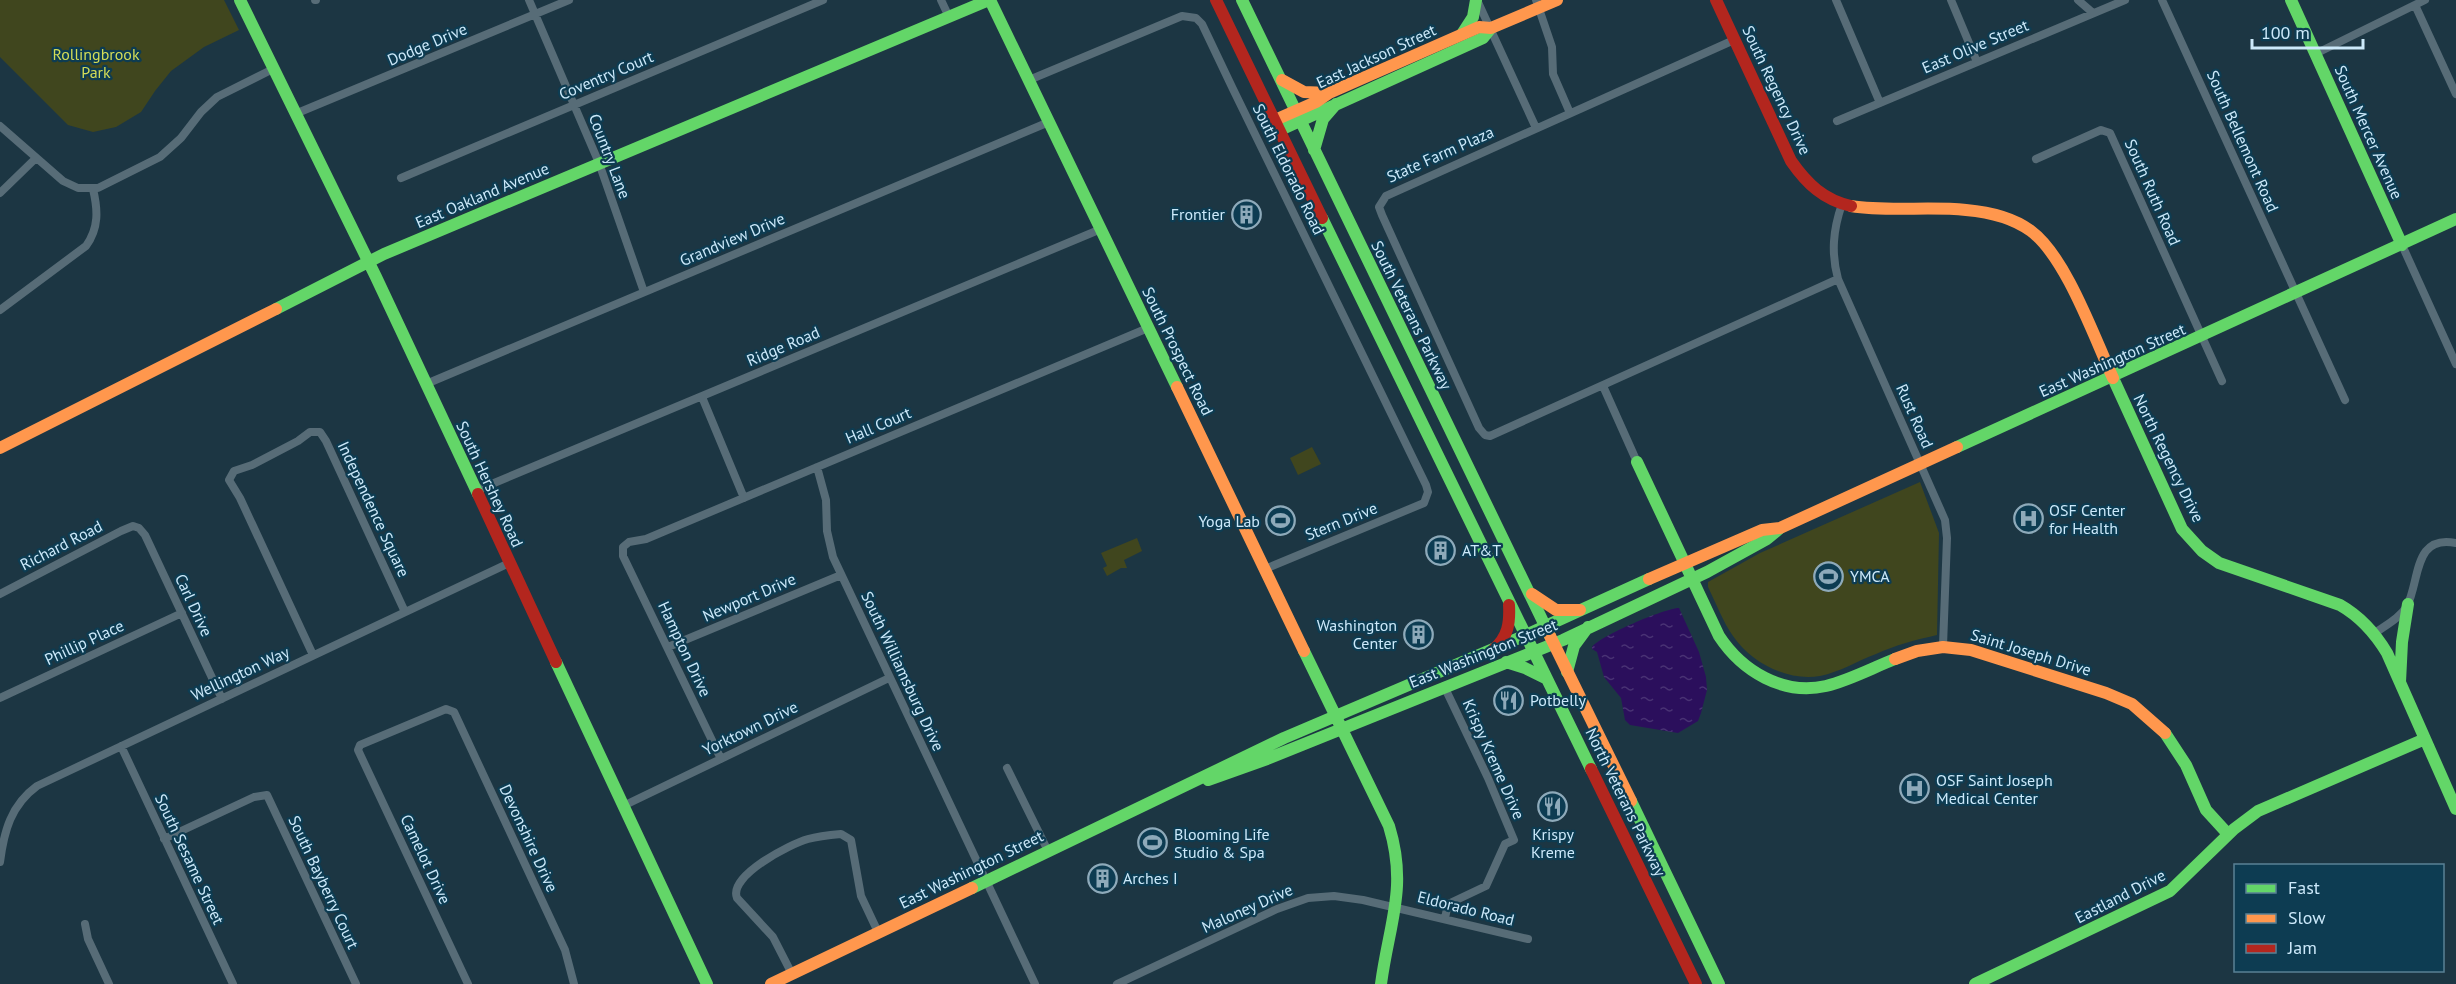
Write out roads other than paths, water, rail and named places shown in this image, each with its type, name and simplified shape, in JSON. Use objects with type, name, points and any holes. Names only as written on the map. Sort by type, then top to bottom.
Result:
[{"type":"main road","name":"South Hershey Road","points":[[240,0],[368,261],[707,984]]},
{"type":"main road","name":"East Oakland Avenue","points":[[0,448],[368,261],[990,0]]},
{"type":"main road","name":"South Prospect Road","points":[[990,0],[1340,722],[1397,846],[1400,872],[1397,907],[1381,984]]},
{"type":"main road","points":[[1216,0],[1526,635]]},
{"type":"main road","name":"South Veterans Parkway","points":[[1242,0],[1553,644]]},
{"type":"main road","points":[[1461,35],[1474,15],[1476,0]]},
{"type":"main road","name":"East Jackson Street","points":[[1332,99],[1451,53],[1483,38],[1491,28],[1537,4],[1557,0]]},
{"type":"main road","name":"South Regency Drive","points":[[1716,0],[1791,163],[1815,190],[1842,204],[1868,209],[1990,212],[2010,218],[2029,228],[2057,257],[2112,377]]},
{"type":"main road","name":"South Mercer Avenue","points":[[2291,0],[2402,246]]},
{"type":"main road","name":"East Jackson Street","points":[[1277,125],[1461,35],[1479,27],[1491,28]]},
{"type":"main road","points":[[1423,53],[1451,53]]},
{"type":"main road","points":[[1279,78],[1293,89],[1305,94],[1332,99],[1323,119],[1314,150]]},
{"type":"main road","name":"East Washington Street","points":[[771,984],[1267,746],[1444,686],[1553,644],[1692,579],[1767,539],[1780,528],[2402,246],[2456,219]]},
{"type":"main road","name":"North Regency Drive","points":[[2112,377],[2176,517],[2191,540],[2219,563],[2350,610],[2375,633],[2426,739],[2456,809]]},
{"type":"main road","points":[[1637,462],[1684,563]]},
{"type":"main road","name":"East Washington Street","points":[[1340,722],[1684,563],[1762,530],[1780,528]]},
{"type":"main road","name":"Saint Joseph Drive","points":[[1684,563],[1728,650],[1748,669],[1777,684],[1798,688],[1822,687],[1853,677],[1909,652],[1943,646],[1971,650],[2106,693],[2132,704],[2160,726],[2169,737],[2186,765],[2206,810],[2227,833]]},
{"type":"main road","points":[[1528,590],[1539,601],[1556,610],[1580,610]]},
{"type":"main road","points":[[1494,649],[1508,632],[1510,622],[1508,599]]},
{"type":"main road","points":[[2400,683],[2402,642],[2408,604]]},
{"type":"main road","points":[[1567,672],[1574,646],[1588,627]]},
{"type":"main road","name":"North Veterans Parkway","points":[[1526,635],[1696,984]]},
{"type":"main road","name":"North Veterans Parkway","points":[[1553,644],[1719,984]]},
{"type":"main road","points":[[1506,662],[1547,679]]},
{"type":"main road","name":"Eastland Drive","points":[[1976,984],[2170,891],[2197,868],[2227,833],[2258,811],[2426,739]]},
{"type":"street","name":"Country Lane","points":[[529,0],[599,164],[644,292]]},
{"type":"street","name":"Dodge Drive","points":[[296,114],[569,0]]},
{"type":"street","name":"Coventry Court","points":[[401,178],[823,0]]},
{"type":"street","points":[[941,0],[949,17]]},
{"type":"street","points":[[1476,0],[1536,128]]},
{"type":"street","points":[[1836,0],[1880,103]]},
{"type":"street","points":[[1951,0],[1977,62]]},
{"type":"street","points":[[2078,0],[2093,13]]},
{"type":"street","name":"East Olive Street","points":[[1838,121],[2125,0]]},
{"type":"street","name":"South Bellemont Road","points":[[2162,0],[2344,400]]},
{"type":"street","points":[[2315,54],[2425,0]]},
{"type":"street","points":[[1537,4],[1552,47],[1553,74],[1570,113]]},
{"type":"street","points":[[2415,5],[2456,94]]},
{"type":"street","name":"South Eldorado Road","points":[[1029,80],[1182,16],[1196,18],[1212,45],[1426,485],[1427,499]]},
{"type":"street","name":"State Farm Plaza","points":[[1734,40],[1386,196],[1379,207],[1479,428],[1485,435],[1496,435],[1838,279]]},
{"type":"street","points":[[0,126],[63,181],[78,188],[93,189],[160,157],[181,138],[201,112],[217,98],[273,69]]},
{"type":"street","name":"Grandview Drive","points":[[426,384],[1049,122]]},
{"type":"street","name":"South Ruth Road","points":[[2036,159],[2101,130],[2110,133],[2222,381]]},
{"type":"street","points":[[0,193],[36,158]]},
{"type":"street","points":[[0,309],[86,246],[93,235],[97,220],[93,189]]},
{"type":"street","name":"Rust Road","points":[[1842,204],[1835,227],[1833,248],[1838,279],[1939,503],[1947,538],[1943,646]]},
{"type":"street","name":"Ridge Road","points":[[475,491],[1101,229]]},
{"type":"street","points":[[2402,246],[2456,364]]},
{"type":"street","name":"Hall Court","points":[[621,551],[629,542],[646,539],[1148,328]]},
{"type":"street","points":[[1603,386],[1637,462]]},
{"type":"street","points":[[702,397],[744,498]]},
{"type":"street","name":"Independence Square","points":[[313,655],[240,498],[229,480],[234,471],[298,441],[310,432],[320,432],[326,441],[405,612]]},
{"type":"street","name":"South Williamsburg Drive","points":[[817,467],[826,500],[829,544],[841,575],[1035,984]]},
{"type":"street","name":"Stern Drive","points":[[1265,569],[1414,508],[1427,499]]},
{"type":"street","name":"Richard Road","points":[[0,594],[121,531],[137,526]]},
{"type":"street","name":"Carl Drive","points":[[137,526],[145,536],[222,699]]},
{"type":"street","points":[[2375,633],[2402,614],[2408,604],[2419,562],[2425,552],[2438,544],[2456,543]]},
{"type":"street","name":"Hampton Drive","points":[[621,551],[721,759]]},
{"type":"street","name":"Wellington Way","points":[[0,862],[5,832],[12,813],[28,792],[47,780],[509,563]]},
{"type":"street","name":"Newport Drive","points":[[668,647],[841,575]]},
{"type":"street","name":"Phillip Place","points":[[0,698],[182,613]]},
{"type":"street","name":"Yorktown Drive","points":[[623,806],[889,678]]},
{"type":"street","name":"Krispy Kreme Drive","points":[[1444,686],[1488,778],[1514,840],[1505,844],[1486,886],[1448,904],[1445,918]]},
{"type":"street","name":"Devonshire Drive","points":[[358,748],[450,709],[454,712],[565,950],[574,984]]},
{"type":"street","name":"South Sesame Street","points":[[121,746],[233,984]]},
{"type":"street","name":"Camelot Drive","points":[[358,748],[468,984]]},
{"type":"street","points":[[1007,768],[1048,851]]},
{"type":"street","name":"South Bayberry Court","points":[[164,839],[264,794],[269,800],[356,984]]},
{"type":"street","points":[[792,974],[773,937],[737,898],[735,890],[737,885],[761,862],[807,839],[841,834],[851,840],[861,896],[878,932]]},
{"type":"street","name":"Maloney Drive","points":[[1117,984],[1277,909],[1308,898],[1334,896],[1397,907]]},
{"type":"street","name":"Eldorado Road","points":[[1397,907],[1528,939]]},
{"type":"street","points":[[85,924],[88,939],[109,984]]},
{"type":"water","points":[[1679,608],[1699,652],[1706,677],[1707,690],[1698,721],[1678,733],[1630,725],[1625,720],[1621,698],[1604,677],[1597,652],[1592,647],[1607,636],[1633,623]]},
{"type":"place","name":"Frontier","points":[[1246,214]]},
{"type":"place","name":"OSF Center for Health","points":[[2028,519]]},
{"type":"place","name":"Yoga Lab","points":[[1281,521]]},
{"type":"place","name":"AT&T","points":[[1441,550]]},
{"type":"place","name":"YMCA","points":[[1829,576]]},
{"type":"place","name":"Washington Center","points":[[1418,634]]},
{"type":"place","name":"Potbelly","points":[[1509,700]]},
{"type":"place","name":"OSF Saint Joseph Medical Center","points":[[1915,789]]},
{"type":"place","name":"Krispy Kreme","points":[[1553,806]]},
{"type":"place","name":"Blooming Life Studio & Spa","points":[[1153,843]]},
{"type":"place","name":"Arches I","points":[[1102,878]]},
{"type":"park label","name":"Rollingbrook Park","points":[[96,63]]}]
